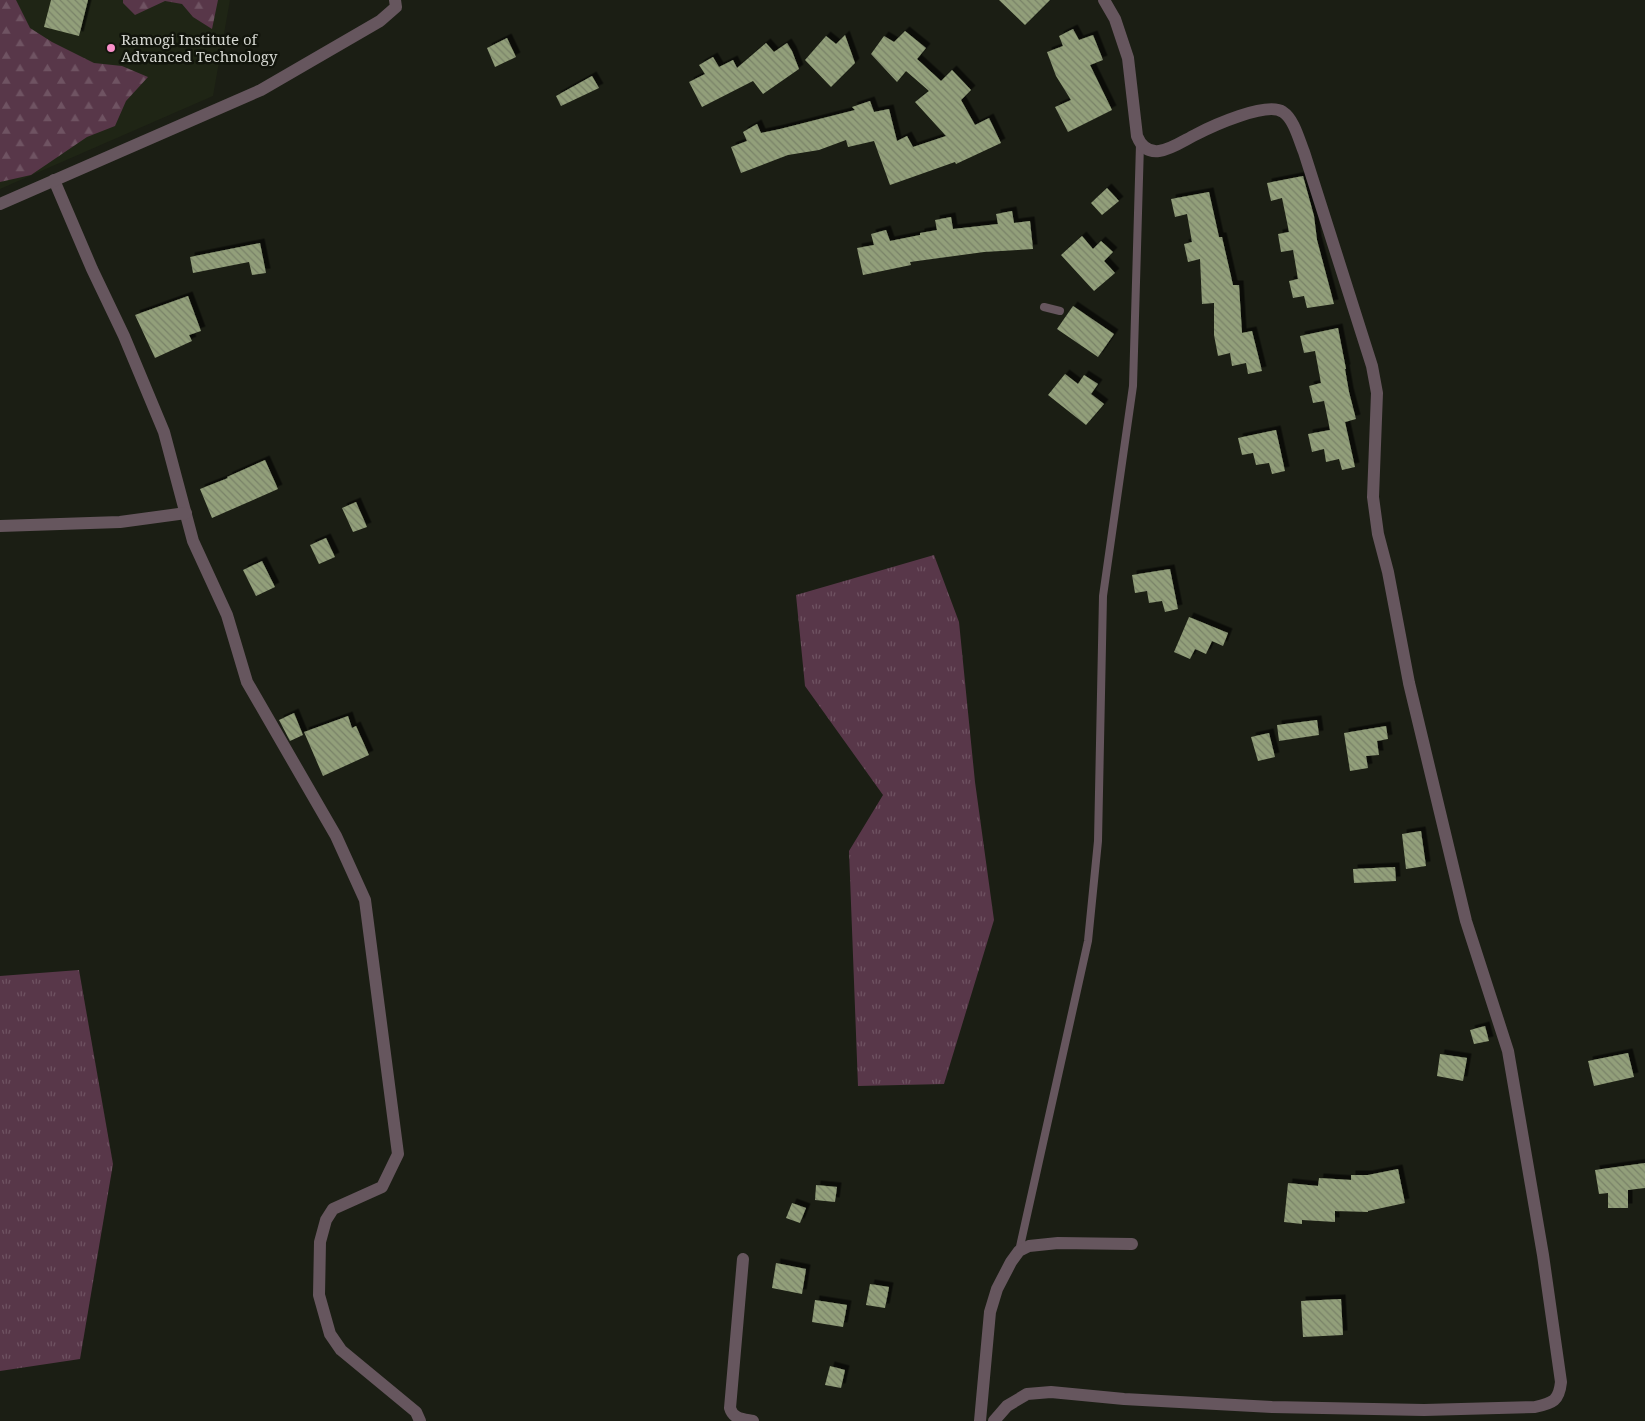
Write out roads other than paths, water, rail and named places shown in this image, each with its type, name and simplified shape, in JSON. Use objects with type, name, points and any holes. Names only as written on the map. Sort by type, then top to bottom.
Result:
[{"type":"street","points":[[0,204],[261,90],[380,21],[396,7],[395,0]]},
{"type":"street","points":[[994,1421],[1007,1406],[1027,1394],[1051,1392],[1124,1399],[1282,1407],[1424,1410],[1535,1407],[1556,1400],[1560,1392],[1561,1382],[1543,1255],[1508,1051],[1466,921],[1409,683],[1390,578],[1378,534],[1373,497],[1377,393],[1372,366],[1304,152],[1284,112],[1272,108],[1231,120],[1197,134],[1168,150],[1146,149],[1140,144],[1134,118],[1128,58],[1115,18],[1104,0]]},
{"type":"street","points":[[54,180],[92,269],[124,336],[164,432],[193,541],[227,615],[247,682],[336,836],[365,900],[398,1154],[382,1187],[333,1208],[326,1220],[320,1242],[319,1294],[330,1334],[341,1350],[416,1412],[420,1421]]},
{"type":"street","points":[[0,526],[120,522],[186,512]]},
{"type":"street","points":[[980,1421],[990,1312],[997,1289],[1019,1251],[1029,1246],[1058,1244],[1132,1244]]},
{"type":"street","points":[[743,1260],[730,1408],[733,1415],[738,1418],[753,1421]]},
{"type":"lane","points":[[1019,1251],[1089,932],[1098,841],[1103,596],[1133,386],[1140,144]]},
{"type":"lane","points":[[1044,307],[1060,311]]},
{"type":"place","name":"Ramogi Institute of Advanced Technology","points":[[111,48]]}]
